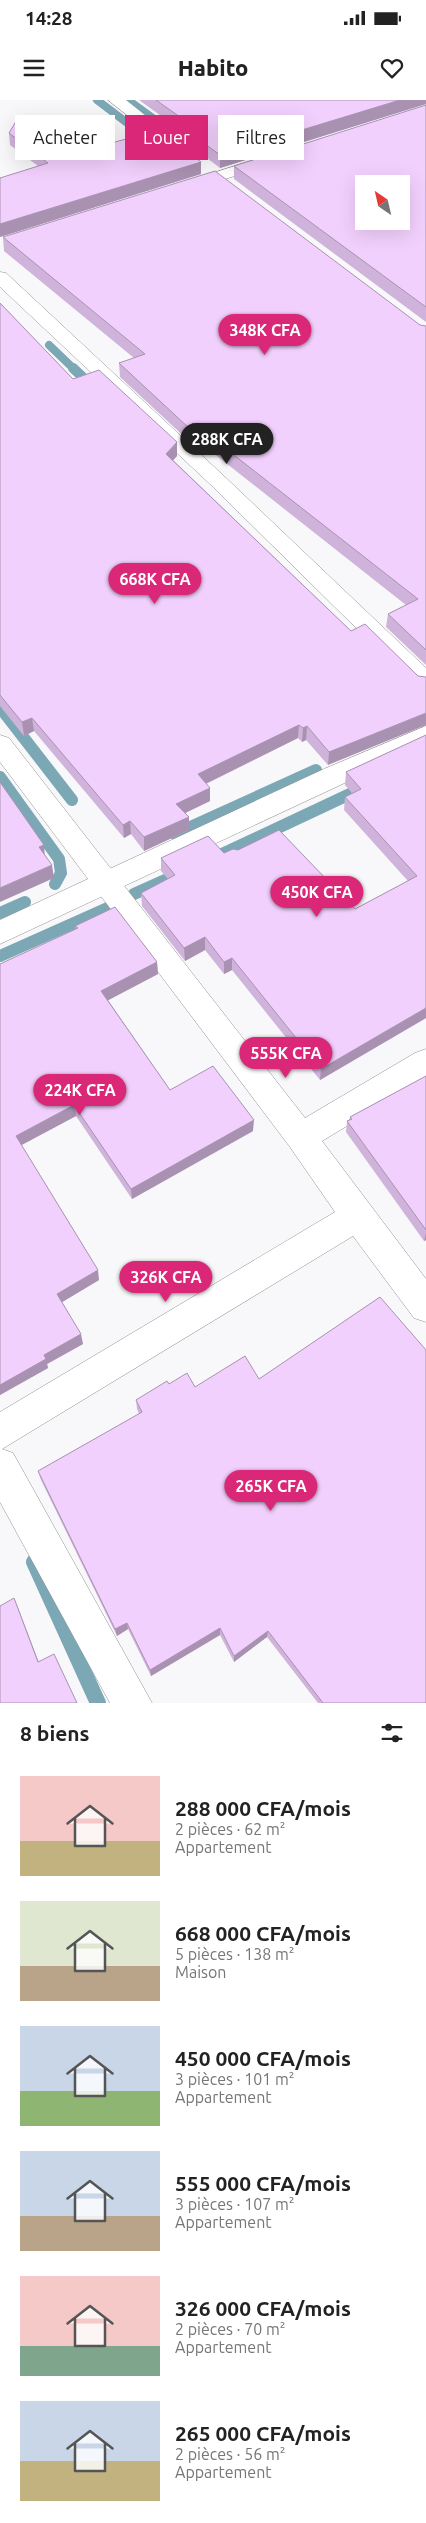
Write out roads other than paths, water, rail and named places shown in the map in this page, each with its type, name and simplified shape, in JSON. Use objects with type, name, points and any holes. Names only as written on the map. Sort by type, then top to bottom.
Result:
[{"type":"street","points":[[116,100],[232,188]]},
{"type":"street","points":[[170,192],[269,160]]},
{"type":"street","points":[[0,277],[218,481],[426,682]]},
{"type":"street","points":[[0,933],[426,735]]},
{"type":"street","points":[[0,744],[301,1137],[357,1216],[426,1306]]},
{"type":"street","points":[[301,1137],[426,1062]]},
{"type":"street","points":[[0,1432],[357,1216]]},
{"type":"street","points":[[0,1466],[132,1703]]},
{"type":"waterway","points":[[97,100],[125,121]]},
{"type":"waterway","points":[[128,100],[149,115]]},
{"type":"waterway","points":[[49,345],[75,370]]},
{"type":"waterway","points":[[73,368],[92,386]]},
{"type":"waterway","points":[[0,707],[4,712]]},
{"type":"waterway","points":[[3,711],[72,800]]},
{"type":"waterway","points":[[175,834],[316,770]]},
{"type":"waterway","points":[[0,777],[59,859],[61,873],[55,884]]},
{"type":"waterway","points":[[220,855],[367,786]]},
{"type":"waterway","points":[[134,894],[183,872]]},
{"type":"waterway","points":[[0,913],[25,902]]},
{"type":"waterway","points":[[0,956],[110,907]]},
{"type":"waterway","points":[[34,1562],[98,1703]]}]
